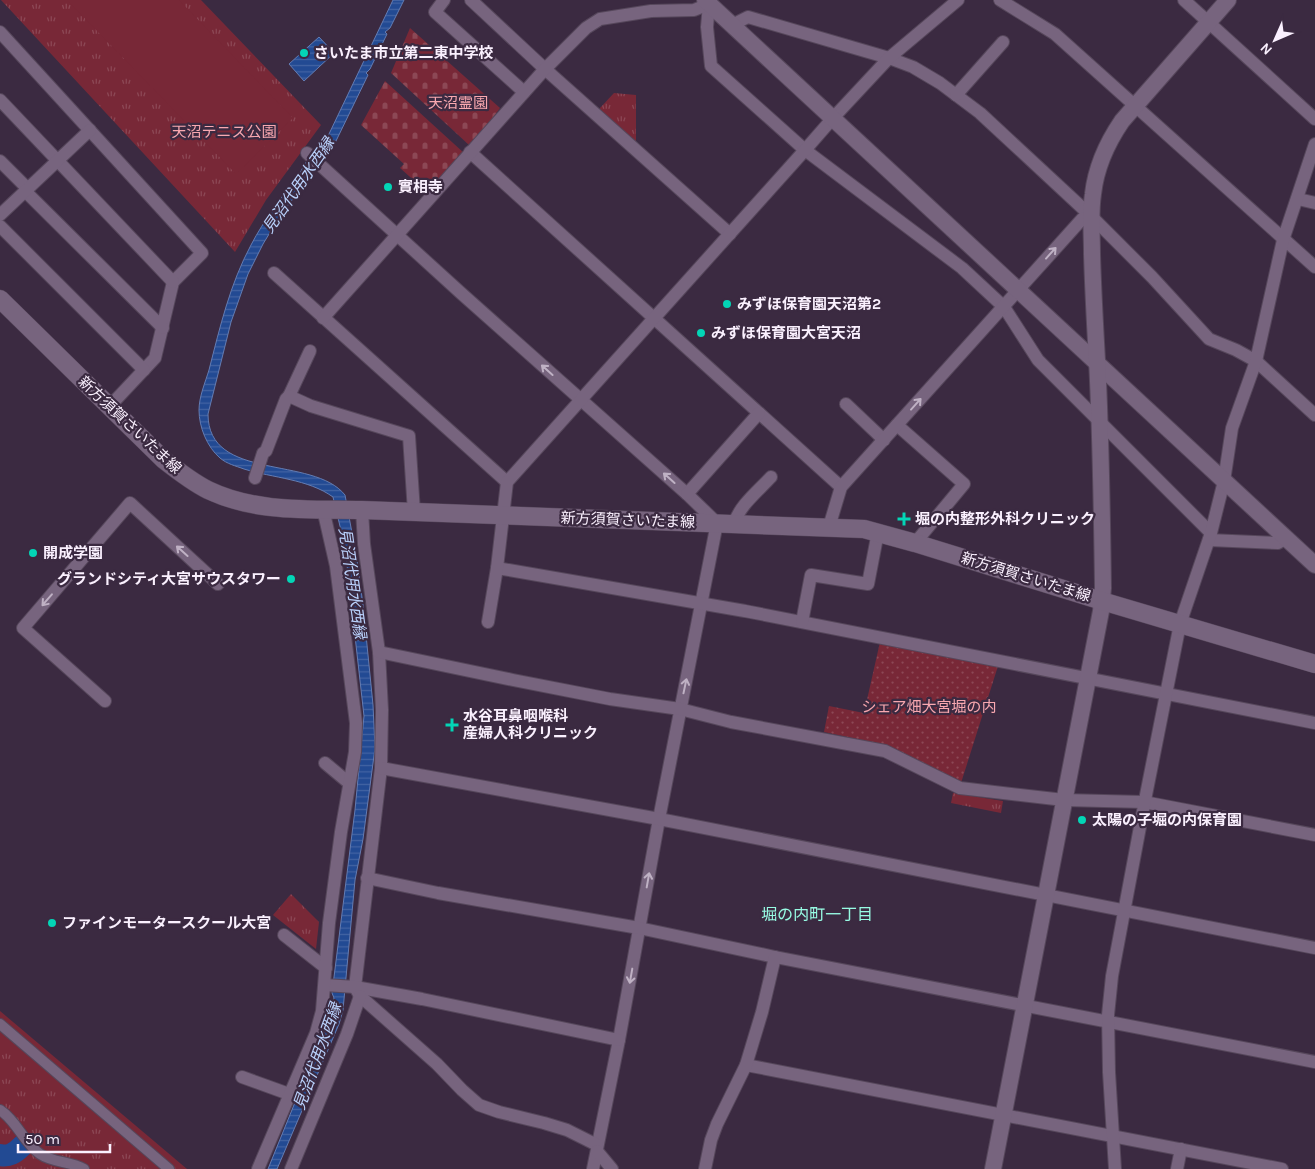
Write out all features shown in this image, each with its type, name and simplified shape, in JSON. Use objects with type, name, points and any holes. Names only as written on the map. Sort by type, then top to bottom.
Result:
[{"type":"main road","name":"新方須賀さいたま線","points":[[0,298],[164,460],[208,490],[230,499],[255,505],[281,508],[864,529],[1315,664]]},
{"type":"street","points":[[444,0],[435,12],[524,92]]},
{"type":"street","points":[[471,0],[730,234]]},
{"type":"street","points":[[488,622],[498,568],[507,482],[889,58],[958,0]]},
{"type":"street","points":[[1000,0],[1055,34],[1315,268]]},
{"type":"street","points":[[1184,0],[1315,119]]},
{"type":"street","points":[[993,1169],[1102,601],[1100,422],[1091,216],[1097,172],[1103,154],[1112,137],[1134,106],[1228,0]]},
{"type":"street","points":[[323,318],[545,68],[586,28],[600,19],[651,11],[694,10],[707,2]]},
{"type":"street","points":[[707,2],[1315,566]]},
{"type":"street","points":[[707,2],[707,27],[711,66],[805,150],[962,268],[1004,307],[1038,360],[1210,536],[1278,543],[1286,538]]},
{"type":"street","points":[[732,25],[748,18],[889,58],[913,67],[940,83],[980,113],[1091,216],[1209,339],[1256,361],[1315,415]]},
{"type":"street","points":[[0,32],[202,253],[173,282],[155,358],[109,406]]},
{"type":"street","points":[[956,95],[1003,42]]},
{"type":"street","points":[[0,100],[173,282]]},
{"type":"street","points":[[0,215],[90,130]]},
{"type":"street","points":[[1115,1169],[1108,1020],[1112,976],[1144,802],[1180,624],[1210,536],[1224,481],[1232,428],[1256,361],[1283,240],[1315,144]]},
{"type":"street","points":[[470,152],[841,487]]},
{"type":"street","points":[[307,153],[396,235],[687,494],[726,524]]},
{"type":"street","points":[[0,161],[26,190],[163,328]]},
{"type":"street","points":[[1298,199],[1315,203]]},
{"type":"street","points":[[829,528],[841,487],[1082,219],[1091,216]]},
{"type":"street","points":[[0,226],[144,370]]},
{"type":"street","points":[[274,273],[507,482]]},
{"type":"street","points":[[255,476],[286,398],[289,396],[310,351]]},
{"type":"street","points":[[289,396],[311,406],[409,436],[414,512]]},
{"type":"street","points":[[846,404],[884,440]]},
{"type":"street","points":[[687,494],[759,413]]},
{"type":"street","points":[[897,425],[964,484],[915,543]]},
{"type":"street","points":[[593,1169],[619,1040],[680,709],[702,604],[726,524],[736,518],[742,508],[771,477]]},
{"type":"street","points":[[105,701],[23,628],[130,503],[218,584]]},
{"type":"street","points":[[258,1169],[316,1033],[322,1011],[330,917],[355,752],[356,723],[327,509]]},
{"type":"street","points":[[291,1169],[343,1043],[357,992],[367,878],[381,768],[382,710],[379,652],[359,510]]},
{"type":"street","points":[[802,622],[811,575],[868,584],[878,532]]},
{"type":"street","points":[[498,568],[802,622],[1315,723]]},
{"type":"street","points":[[379,652],[610,699],[680,709],[731,722],[885,751],[960,788],[1064,800],[1144,802],[1315,835]]},
{"type":"street","points":[[325,763],[349,783]]},
{"type":"street","points":[[381,768],[659,819],[1315,948]]},
{"type":"street","points":[[367,878],[438,893],[639,928],[775,957],[1108,1020],[1315,1062]]},
{"type":"street","points":[[284,935],[326,968]]},
{"type":"street","points":[[705,1169],[711,1140],[746,1065],[762,1012],[775,957]]},
{"type":"street","points":[[325,985],[619,1040]]},
{"type":"street","points":[[357,992],[479,1105],[567,1130],[597,1148],[612,1169]]},
{"type":"street","points":[[0,1024],[169,1169]]},
{"type":"street","points":[[746,1065],[1282,1169]]},
{"type":"street","points":[[242,1077],[289,1094]]},
{"type":"street","points":[[0,1110],[7,1114],[32,1147],[42,1155],[84,1169]]},
{"type":"street","points":[[1177,1169],[1181,1149]]},
{"type":"green space","name":"天沼テニス公園","points":[[1,0],[201,0],[321,125],[266,200],[235,252]]},
{"type":"green space","points":[[67,0],[179,0],[293,118],[236,174]]},
{"type":"green space","name":"天沼霊園","points":[[410,28],[500,108],[469,145],[391,73]]},
{"type":"green space","points":[[385,81],[464,153],[428,193],[400,168],[404,164],[361,125]]},
{"type":"green space","points":[[614,93],[636,95],[636,141],[634,143],[600,112],[600,108]]},
{"type":"green space","name":"シェア畑大宮堀の内","points":[[880,642],[998,666],[961,783],[889,746],[824,732],[829,706],[864,713]]},
{"type":"green space","points":[[953,793],[1003,801],[1001,813],[951,803]]},
{"type":"green space","points":[[291,894],[319,922],[316,949],[273,915]]},
{"type":"green space","points":[[0,1011],[187,1169],[0,1169]]},
{"type":"water","name":"見沼代用水西縁","points":[[393,0],[404,0],[390,28],[385,32],[387,34],[370,69],[366,73],[368,75],[335,143],[280,216],[248,274],[231,322],[208,414],[213,435],[225,450],[243,459],[310,475],[330,483],[345,495],[363,605],[373,705],[375,748],[363,839],[355,880],[343,1010],[339,1024],[277,1169],[268,1169],[328,1024],[334,998],[332,993],[355,810],[364,716],[345,547],[333,497],[313,486],[244,469],[223,460],[211,448],[205,436],[200,423],[199,405],[226,306],[244,260],[267,218],[306,162],[329,134]]},
{"type":"water","points":[[319,37],[334,53],[304,81],[289,64]]},
{"type":"waterway","points":[[0,1155],[12,1154],[22,1146]]},
{"type":"place","name":"さいたま市立第二東中学校","points":[[304,53]]},
{"type":"place","name":"實相寺","points":[[388,187]]},
{"type":"place","name":"みずほ保育園天沼第2","points":[[727,304]]},
{"type":"place","name":"みずほ保育園大宮天沼","points":[[701,333]]},
{"type":"place","name":"堀の内整形外科クリニック","points":[[904,519]]},
{"type":"place","name":"開成学園","points":[[33,553]]},
{"type":"place","name":"グランドシティ大宮サウスタワー","points":[[291,579]]},
{"type":"place","name":"水谷耳鼻咽喉科 産婦人科クリニック","points":[[452,725]]},
{"type":"place","name":"太陽の子堀の内保育園","points":[[1082,820]]},
{"type":"place","name":"ファインモータースクール大宮","points":[[52,923]]},
{"type":"district","name":"堀の内町一丁目","points":[[817,914]]}]
